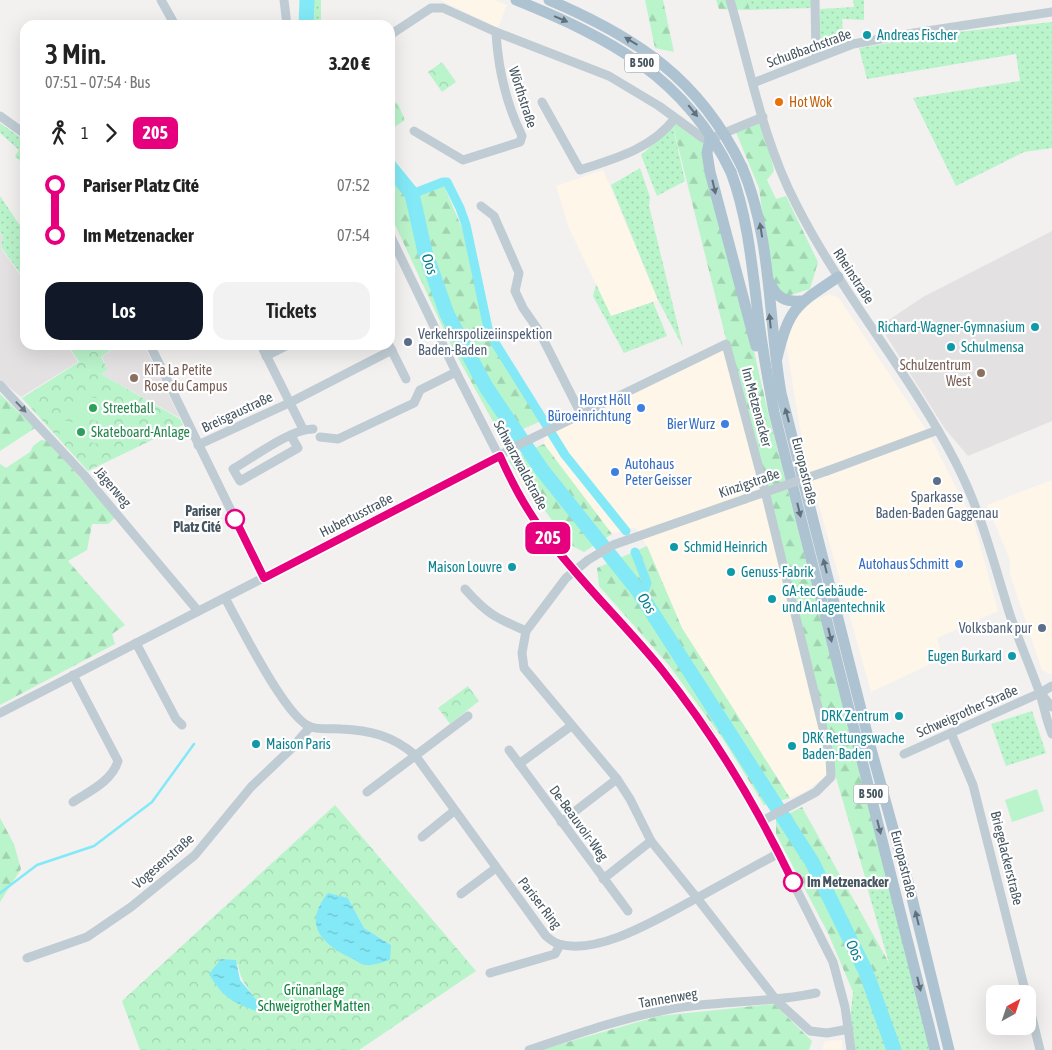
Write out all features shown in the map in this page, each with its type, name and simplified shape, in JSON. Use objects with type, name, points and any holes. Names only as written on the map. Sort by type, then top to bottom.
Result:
[{"type":"main road","name":"Europastraße","points":[[516,0],[591,33],[646,66],[675,91],[701,121],[731,172],[742,204],[761,339],[774,412],[935,1050]]},
{"type":"main road","name":"Europastraße","points":[[549,0],[618,34],[669,68],[711,114],[742,167],[758,215],[776,364],[783,402],[871,750],[910,890],[949,1050]]},
{"type":"main road","points":[[710,139],[707,152],[710,172],[774,412]]},
{"type":"main road","points":[[776,364],[786,322],[801,301],[838,277]]},
{"type":"main road","points":[[767,278],[780,298],[785,301],[801,301]]},
{"type":"street","points":[[284,0],[286,20]]},
{"type":"street","points":[[288,20],[290,0]]},
{"type":"street","name":"Rheinstraße","points":[[730,0],[763,117],[778,165],[790,193],[838,277],[938,430],[956,463],[979,514],[1011,618],[1040,693],[1052,734]]},
{"type":"street","points":[[814,0],[816,58]]},
{"type":"street","points":[[163,1],[172,20]]},
{"type":"street","points":[[395,31],[429,4],[443,8],[496,32],[610,76],[659,106],[702,138],[710,139],[763,117]]},
{"type":"street","name":"Schußbachstraße","points":[[754,83],[853,44],[1052,12]]},
{"type":"street","name":"Wörthstraße","points":[[414,131],[463,160],[520,142],[522,136],[513,118],[498,65],[496,32]]},
{"type":"street","name":"Wörthstraße","points":[[542,102],[580,170],[626,155],[652,140],[675,118]]},
{"type":"street","points":[[0,116],[20,130]]},
{"type":"street","points":[[482,206],[494,216],[519,273],[515,291],[523,308],[539,331],[581,414]]},
{"type":"street","name":"Schwarzwaldstraße","points":[[395,245],[456,372],[533,518],[686,700],[728,762],[762,821],[833,962],[841,988],[851,1050]]},
{"type":"street","name":"Hubertusstraße","points":[[0,713],[500,456],[516,446],[726,344]]},
{"type":"street","name":"Im Metzenacker","points":[[726,344],[830,757],[831,777],[816,792],[762,821]]},
{"type":"street","name":"Breisgaustraße","points":[[152,350],[264,578]]},
{"type":"street","name":"Breisgaustraße","points":[[263,350],[303,429]]},
{"type":"street","points":[[266,356],[278,350]]},
{"type":"street","name":"Breisgaustraße","points":[[198,445],[289,403],[385,350]]},
{"type":"street","name":"Breisgaustraße","points":[[392,350],[406,379]]},
{"type":"street","points":[[320,437],[338,438],[389,415],[414,403],[420,390],[456,372]]},
{"type":"street","name":"Jägerweg","points":[[0,385],[42,428],[123,519],[198,611]]},
{"type":"street","points":[[291,436],[298,448],[240,481],[233,469],[303,429],[313,429]]},
{"type":"street","name":"Kinzigstraße","points":[[575,570],[613,544],[827,471],[938,430]]},
{"type":"street","points":[[575,570],[566,578],[526,630],[522,653],[524,668],[617,779],[630,799],[651,841],[777,1001],[810,1031],[827,1033],[849,1029]]},
{"type":"street","points":[[465,589],[498,620],[526,630]]},
{"type":"street","points":[[225,598],[289,707],[310,727]]},
{"type":"street","points":[[136,643],[176,719],[182,725]]},
{"type":"street","points":[[73,675],[118,761],[115,771],[108,778],[73,802]]},
{"type":"street","points":[[1040,693],[1052,686]]},
{"type":"street","points":[[1040,693],[1052,692]]},
{"type":"street","name":"Rheinstraße","points":[[1040,693],[1052,707]]},
{"type":"street","name":"Schweigrother Straße","points":[[904,754],[1040,693]]},
{"type":"street","points":[[367,792],[468,716]]},
{"type":"street","points":[[519,764],[572,726]]},
{"type":"street","name":"Pariser Ring","points":[[310,727],[380,734],[400,742],[415,755],[546,936],[560,945],[598,943],[636,929],[779,853]]},
{"type":"street","name":"Vogesenstraße","points":[[27,958],[87,937],[131,907],[188,860],[251,787],[291,749],[310,727]]},
{"type":"street","name":"Briegelackerstraße","points":[[952,733],[974,785],[1024,985]]},
{"type":"street","name":"De-Beauvoir-Weg","points":[[509,750],[603,880],[628,911]]},
{"type":"street","points":[[561,822],[617,779]]},
{"type":"street","points":[[422,837],[454,811]]},
{"type":"street","points":[[603,880],[651,841]]},
{"type":"street","points":[[461,894],[496,868]]},
{"type":"street","points":[[490,973],[555,954],[560,945]]},
{"type":"street","name":"Tannenweg","points":[[529,1050],[614,1022],[666,1010],[734,1001],[777,1001],[816,993]]},
{"type":"street","points":[[1036,1034],[1040,1050]]},
{"type":"shaded area","points":[[440,0],[495,0],[507,5],[496,32],[497,27]]},
{"type":"shaded area","points":[[603,170],[658,300],[611,316],[569,228],[556,186]]},
{"type":"shaded area","name":"Schulzentrum West","points":[[1052,231],[1052,421],[968,456],[945,429],[880,326],[923,297]]},
{"type":"shaded area","points":[[0,233],[3,236],[1,248],[20,275],[20,350],[70,350],[78,362],[21,397],[0,380]]},
{"type":"shaded area","points":[[830,294],[839,298],[929,434],[974,523],[998,611],[937,638],[943,658],[871,692],[811,477],[799,423],[786,342],[792,322],[811,302]]},
{"type":"shaded area","points":[[719,349],[727,352],[834,769],[808,790],[790,798],[682,628],[647,546],[635,527],[612,534],[544,444],[545,433]]},
{"type":"shaded area","name":"KiTa La Petite Rose du Campus","points":[[111,350],[146,350],[180,418],[101,374],[108,370],[102,357]]},
{"type":"shaded area","points":[[1052,480],[1052,673],[1049,674],[1042,670],[1010,574],[1010,560],[987,505]]},
{"type":"shaded area","points":[[842,1040],[842,1050],[822,1050],[825,1041]]},
{"type":"green space","points":[[312,0],[321,0],[321,20],[311,20]]},
{"type":"green space","points":[[645,0],[663,0],[674,52],[655,48]]},
{"type":"green space","points":[[716,0],[747,0],[750,10],[719,9]]},
{"type":"green space","points":[[747,0],[812,0],[812,8],[750,10]]},
{"type":"green space","points":[[853,0],[864,0],[864,20],[842,19],[843,35],[819,44],[820,9],[854,7]]},
{"type":"green space","points":[[1052,22],[1052,148],[1024,152],[956,186],[913,98],[1020,81],[1016,54],[867,79],[859,48],[948,33]]},
{"type":"green space","points":[[442,62],[456,82],[442,92],[428,72]]},
{"type":"green space","points":[[395,102],[398,104],[405,120],[395,127]]},
{"type":"green space","points":[[763,117],[774,171],[767,180],[776,199],[786,196],[818,262],[810,289],[784,297],[771,280],[759,188],[735,130]]},
{"type":"green space","points":[[675,120],[706,145],[768,412],[887,879],[868,887],[830,757],[672,122]]},
{"type":"green space","points":[[0,123],[20,137],[20,161],[15,156],[19,150],[0,133]]},
{"type":"green space","points":[[673,127],[685,181],[657,196],[641,155]]},
{"type":"green space","points":[[640,168],[650,197],[649,206],[683,347],[658,300],[611,185]]},
{"type":"green space","points":[[395,180],[411,199],[444,186],[465,235],[487,335],[541,421],[502,438],[452,347],[395,225]]},
{"type":"green space","points":[[0,196],[20,226],[20,273],[1,247],[3,236],[0,232]]},
{"type":"green space","points":[[596,284],[611,316],[653,302],[667,336],[624,353],[593,296]]},
{"type":"green space","points":[[71,350],[110,350],[101,357],[108,370],[101,374],[180,419],[183,425],[88,471],[22,398],[79,362]]},
{"type":"green space","points":[[0,394],[35,428],[0,451]]},
{"type":"green space","name":"Streetball","points":[[81,395],[110,401],[105,423],[76,416]]},
{"type":"green space","name":"Skateboard-Anlage","points":[[62,420],[102,428],[99,444],[59,436]]},
{"type":"green space","points":[[41,440],[48,441],[115,518],[108,524],[92,524],[87,550],[68,561],[125,625],[112,634],[115,644],[0,705],[0,464],[6,468],[30,452],[33,446]]},
{"type":"green space","points":[[544,444],[612,534],[584,552],[570,545],[508,460]]},
{"type":"green space","points":[[647,546],[682,628],[790,798],[764,805],[723,739],[668,664],[599,586],[597,568]]},
{"type":"green space","points":[[468,686],[479,701],[450,724],[438,708]]},
{"type":"green space","points":[[1032,711],[1046,753],[1006,766],[991,724]]},
{"type":"green space","points":[[1037,789],[1044,811],[1012,822],[1005,800]]},
{"type":"green space","name":"Grünanlage Schweigrother Matten","points":[[335,805],[476,971],[359,1050],[140,1050],[122,1001]],"holes":[[[348,898],[364,928],[391,945],[366,965],[340,952],[323,939]],[[221,959],[238,964],[242,979],[262,1012]]]},
{"type":"green space","points":[[802,807],[889,963],[853,992],[828,933],[776,834],[776,820]]},
{"type":"green space","points":[[0,818],[14,844],[21,869],[0,902]]},
{"type":"green space","points":[[887,879],[931,1050],[851,1050],[849,1029],[853,992],[889,963],[867,887]]},
{"type":"green space","points":[[774,1004],[812,1041],[809,1050],[540,1050],[659,1016]]},
{"type":"water","points":[[328,893],[348,898],[364,928],[391,945],[390,960],[364,965],[338,951],[322,938],[316,922],[317,913]]},
{"type":"water","points":[[221,959],[236,960],[240,980],[258,1002],[262,1013],[231,1000],[214,982],[209,974]]},
{"type":"waterway","name":"Oos","points":[[306,20],[307,0]]},
{"type":"waterway","name":"Oos","points":[[395,173],[412,194],[425,252],[447,314],[486,387],[542,470],[637,589],[812,862],[866,972],[894,1050]]},
{"type":"waterway","points":[[412,194],[447,182],[466,225],[489,333],[565,455],[626,531]]},
{"type":"waterway","points":[[635,552],[647,583],[642,597]]},
{"type":"waterway","points":[[0,893],[37,865],[94,846],[152,802],[194,744]]},
{"type":"bus line","name":"205","points":[[235,519],[264,578],[500,456],[521,498],[540,528],[564,559],[641,645],[708,730],[762,821],[793,882]]},
{"type":"place","name":"Andreas Fischer","points":[[867,35]]},
{"type":"place","name":"Hot Wok","points":[[779,102]]},
{"type":"place","name":"Richard-Wagner-Gymnasium","points":[[1035,327]]},
{"type":"place","name":"Verkehrspolizeiinspektion Baden-Baden","points":[[408,342]]},
{"type":"place","name":"Schulmensa","points":[[951,347]]},
{"type":"place","name":"Schulzentrum West","points":[[981,373]]},
{"type":"place","name":"KiTa La Petite Rose du Campus","points":[[134,378]]},
{"type":"place","name":"Streetball","points":[[93,408]]},
{"type":"place","name":"Horst Höll Büroeinrichtung","points":[[641,408]]},
{"type":"place","name":"Bier Wurz","points":[[725,424]]},
{"type":"place","name":"Skateboard-Anlage","points":[[81,432]]},
{"type":"place","name":"Autohaus Peter Geisser","points":[[615,472]]},
{"type":"place","name":"Sparkasse Baden-Baden Gaggenau","points":[[937,481]]},
{"type":"place","name":"Pariser Platz Cité","points":[[235,519]]},
{"type":"place","name":"Schmid Heinrich","points":[[674,547]]},
{"type":"place","name":"Autohaus Schmitt","points":[[959,564]]},
{"type":"place","name":"Maison Louvre","points":[[512,567]]},
{"type":"place","name":"Genuss-Fabrik","points":[[731,572]]},
{"type":"place","name":"GA-tec Gebäude- und Anlagentechnik","points":[[772,599]]},
{"type":"place","name":"Volksbank pur","points":[[1042,628]]},
{"type":"place","name":"Eugen Burkard","points":[[1012,656]]},
{"type":"place","name":"DRK Zentrum","points":[[899,716]]},
{"type":"place","name":"Maison Paris","points":[[256,744]]},
{"type":"place","name":"DRK Rettungswache Baden-Baden","points":[[792,746]]},
{"type":"place","name":"Im Metzenacker","points":[[793,882]]}]
